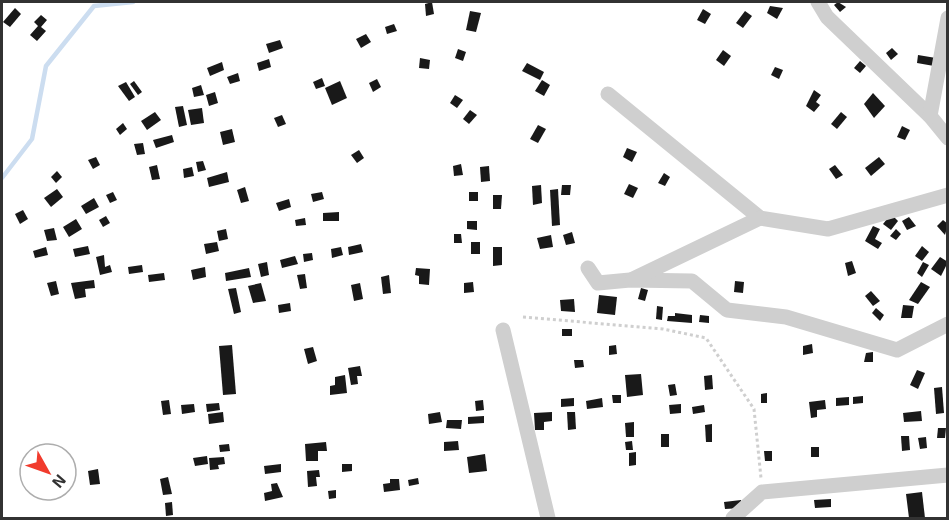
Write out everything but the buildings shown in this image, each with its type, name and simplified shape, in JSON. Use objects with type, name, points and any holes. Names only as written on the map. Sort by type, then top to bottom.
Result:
[{"type":"street","points":[[818,2],[835,26],[930,116],[948,138]]},
{"type":"street","points":[[930,116],[948,18]]},
{"type":"street","points":[[608,94],[760,218],[828,229],[948,195]]},
{"type":"street","points":[[630,280],[760,218]]},
{"type":"street","points":[[588,268],[598,283],[630,280],[692,281],[727,310],[786,317],[897,350],[948,324]]},
{"type":"street","points":[[503,330],[548,519]]},
{"type":"street","points":[[733,519],[762,492],[948,475]]},
{"type":"path","points":[[523,317],[663,329],[706,338],[754,409],[762,492]]},
{"type":"waterway","points":[[2,178],[32,139],[46,66],[94,6],[133,2]]}]
